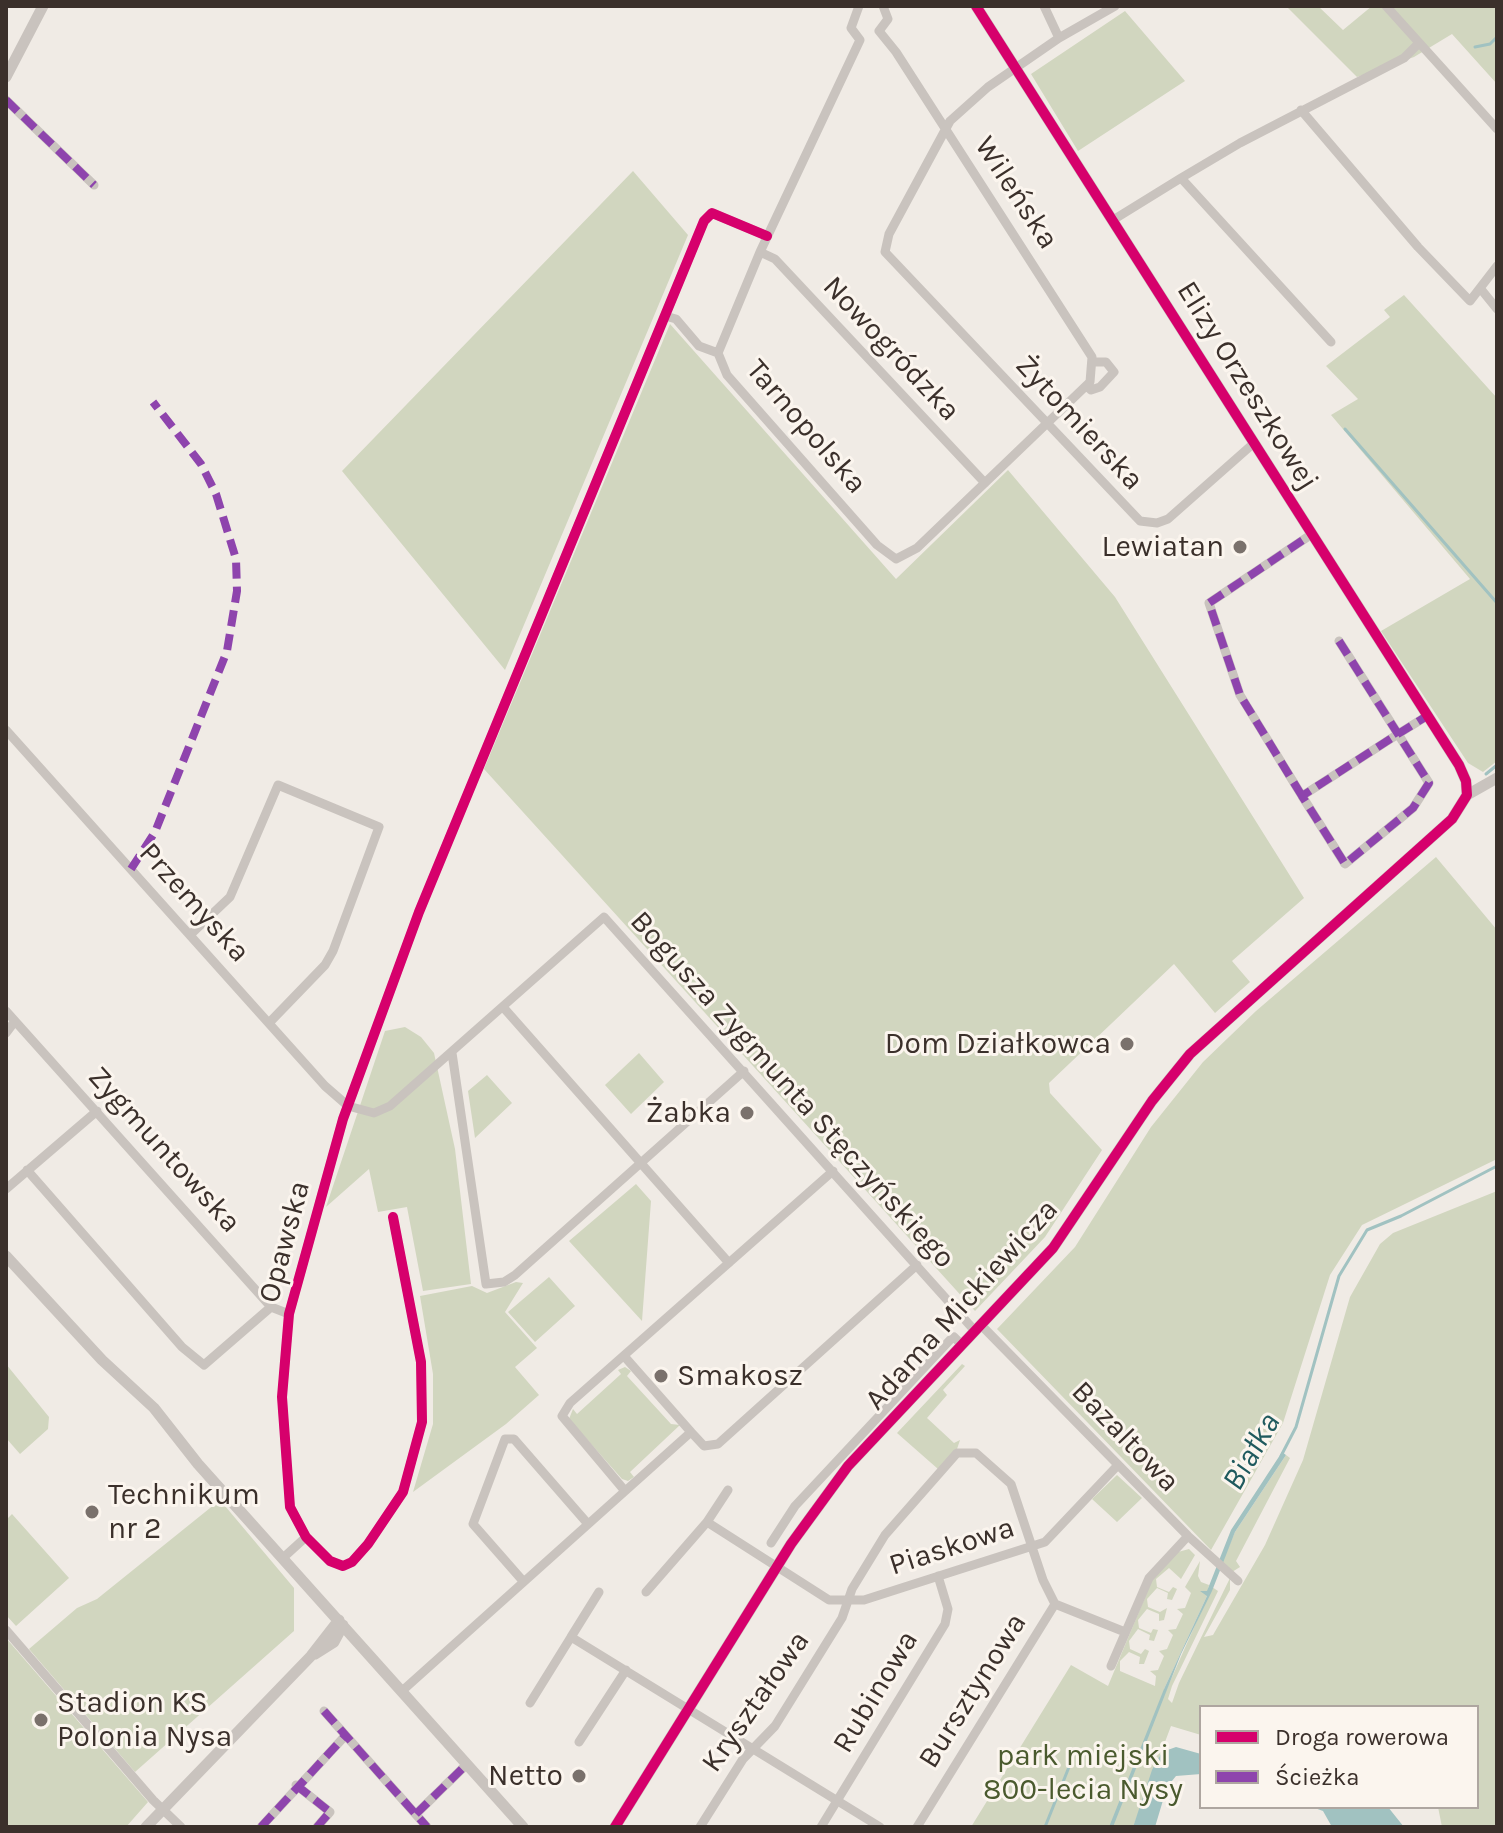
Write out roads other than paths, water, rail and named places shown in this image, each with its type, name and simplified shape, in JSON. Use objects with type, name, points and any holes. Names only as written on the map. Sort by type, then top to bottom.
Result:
[{"type":"street","points":[[6,77],[43,6]]},
{"type":"street","points":[[859,6],[851,28],[860,40]]},
{"type":"street","points":[[718,353],[767,236],[860,40],[879,31],[888,19],[883,6]]},
{"type":"street","name":"Elizy Orzeszkowej","points":[[976,6],[1464,775],[1467,795]]},
{"type":"street","points":[[1044,6],[1059,38]]},
{"type":"street","points":[[945,128],[988,87],[1015,67],[1115,6]]},
{"type":"street","points":[[1386,6],[1497,129]]},
{"type":"street","name":"Wileńska","points":[[879,31],[945,128],[1094,362],[1106,362],[1114,372],[1100,387],[1091,390],[1087,386]]},
{"type":"street","points":[[1113,220],[1301,110],[1404,58],[1418,44]]},
{"type":"street","points":[[6,100],[94,185]]},
{"type":"street","points":[[1301,110],[1454,287],[1470,301],[1497,266]]},
{"type":"street","name":"Żytomierska","points":[[945,128],[889,234],[885,252],[1135,518],[1147,524],[1168,519],[1254,443]]},
{"type":"street","points":[[1181,178],[1331,342]]},
{"type":"street","name":"Opawska","points":[[393,1217],[421,1362],[422,1422],[416,1455],[403,1492],[385,1522],[352,1562],[335,1565],[306,1537],[290,1507],[282,1397],[289,1314],[348,1106],[419,912],[704,221],[712,213],[767,236]]},
{"type":"street","name":"Nowogródzka","points":[[760,252],[775,259],[985,483]]},
{"type":"street","points":[[1480,288],[1497,309]]},
{"type":"street","name":"Tarnopolska","points":[[665,316],[676,319],[699,346],[718,353],[727,375],[887,555],[901,558],[917,548],[985,483]]},
{"type":"street","points":[[985,483],[1087,386],[1094,362]]},
{"type":"street","points":[[1312,534],[1209,603],[1240,695],[1345,864],[1413,808],[1429,787],[1339,641]]},
{"type":"street","points":[[1302,796],[1427,716]]},
{"type":"street","name":"Przemyska","points":[[6,730],[269,1023],[348,1106]]},
{"type":"street","points":[[1467,795],[1497,778]]},
{"type":"street","points":[[190,935],[230,897],[278,785],[379,827],[333,951],[325,965],[269,1023]]},
{"type":"street","name":"Adama Mickiewicza","points":[[615,1827],[777,1567],[848,1466],[1053,1248],[1152,1101],[1190,1054],[1452,819],[1467,795]]},
{"type":"street","name":"Bogusza Zygmunta Stęczyńskiego","points":[[503,1007],[604,917],[917,1265],[978,1328]]},
{"type":"street","points":[[348,1106],[374,1113],[390,1106],[503,1007],[729,1263]]},
{"type":"street","name":"Zygmuntowska","points":[[6,1011],[271,1307],[289,1314]]},
{"type":"street","points":[[6,1033],[15,1021]]},
{"type":"street","points":[[452,1053],[486,1284],[504,1282],[515,1275],[744,1071]]},
{"type":"street","points":[[6,1189],[97,1111]]},
{"type":"street","points":[[27,1170],[182,1347],[204,1365],[271,1307]]},
{"type":"street","points":[[625,1491],[562,1416],[570,1403],[833,1171]]},
{"type":"street","points":[[6,1256],[102,1360],[154,1408],[198,1464],[523,1827]]},
{"type":"street","points":[[625,1355],[704,1446],[718,1444],[917,1265]]},
{"type":"street","name":"Bazaltowa","points":[[978,1328],[1188,1536],[1238,1581]]},
{"type":"street","name":"Adama Mickiewicza","points":[[771,1543],[795,1506],[950,1340],[954,1337],[962,1345]]},
{"type":"street","points":[[402,1691],[691,1432]]},
{"type":"street","points":[[523,1581],[473,1524],[502,1443],[509,1437],[514,1439],[588,1524]]},
{"type":"street","name":"Kryształowa","points":[[700,1827],[752,1748],[775,1726],[842,1618],[847,1603],[885,1535],[961,1452],[976,1453],[1007,1479],[1032,1547]]},
{"type":"street","name":"Piaskowa","points":[[847,1603],[1032,1547],[1050,1538],[1118,1465]]},
{"type":"street","points":[[646,1592],[707,1522],[728,1490]]},
{"type":"street","points":[[795,1506],[810,1516]]},
{"type":"street","points":[[707,1522],[829,1600],[847,1603]]},
{"type":"street","points":[[1111,1666],[1149,1578],[1188,1536]]},
{"type":"street","points":[[284,1557],[306,1537]]},
{"type":"street","points":[[1032,1547],[1055,1604]]},
{"type":"street","name":"Rubinowa","points":[[821,1827],[945,1624],[948,1609],[938,1576]]},
{"type":"street","points":[[530,1703],[599,1592]]},
{"type":"street","name":"Bursztynowa","points":[[917,1827],[1055,1604],[1125,1632]]},
{"type":"street","points":[[334,1642],[341,1622]]},
{"type":"street","points":[[146,1827],[341,1622]]},
{"type":"street","points":[[6,1630],[181,1827]]},
{"type":"street","points":[[571,1637],[880,1827]]},
{"type":"street","points":[[311,1656],[334,1642],[349,1641],[362,1647]]},
{"type":"street","points":[[579,1742],[626,1670]]},
{"type":"street","points":[[324,1711],[421,1823],[467,1764]]},
{"type":"street","points":[[261,1827],[296,1785],[345,1736]]},
{"type":"street","points":[[296,1785],[330,1812],[317,1827]]},
{"type":"water","points":[[1282,1452],[1286,1455],[1235,1532],[1212,1591],[1181,1654],[1113,1827],[1109,1827],[1164,1689],[1207,1596],[1200,1591],[1207,1591],[1231,1530]]},
{"type":"water","points":[[1176,1747],[1199,1753],[1199,1774],[1176,1776],[1167,1787],[1155,1827],[1133,1827],[1152,1770],[1162,1752]]},
{"type":"water","points":[[1318,1809],[1390,1809],[1404,1827],[1332,1827],[1323,1811]]},
{"type":"waterway","points":[[1475,47],[1490,44],[1497,37]]},
{"type":"waterway","points":[[1345,429],[1497,603]]},
{"type":"waterway","points":[[1486,774],[1497,765]]},
{"type":"waterway","name":"Białka","points":[[1281,1456],[1296,1427],[1339,1276],[1367,1230],[1401,1216],[1497,1166]]},
{"type":"waterway","points":[[1045,1827],[1069,1767]]},
{"type":"place","name":"Lewiatan","points":[[1240,547]]},
{"type":"place","name":"Dom Działkowca","points":[[1127,1044]]},
{"type":"place","name":"Żabka","points":[[747,1113]]},
{"type":"place","name":"Smakosz","points":[[661,1376]]},
{"type":"place","name":"Technikum nr 2","points":[[92,1512]]},
{"type":"place","name":"Stadion KS Polonia Nysa","points":[[41,1720]]},
{"type":"place","name":"Netto","points":[[579,1776]]},
{"type":"park label","name":"park miejski 800-lecia Nysy","points":[[1083,1773]]}]
